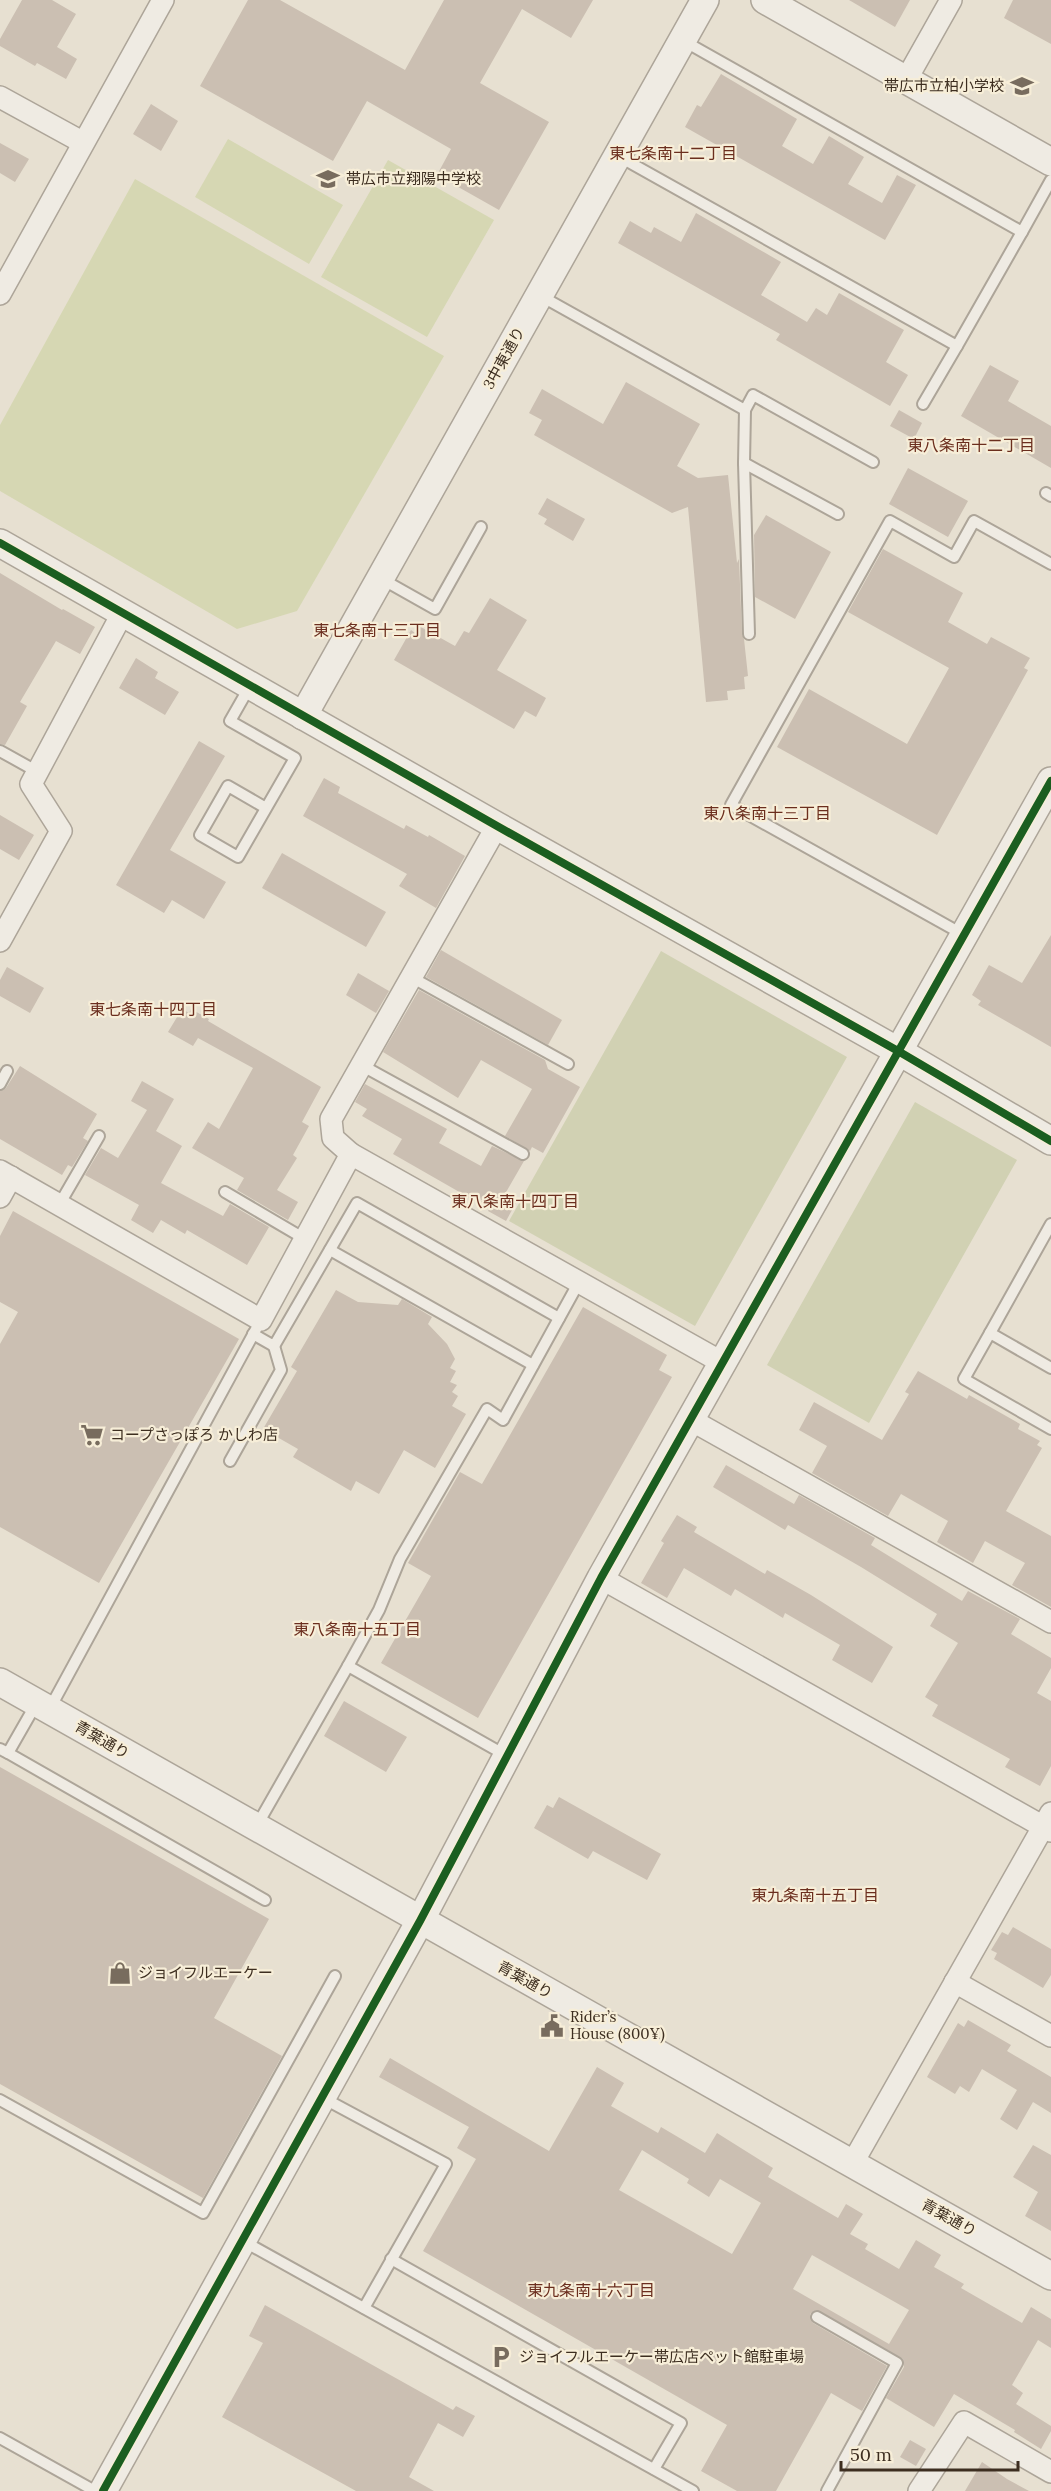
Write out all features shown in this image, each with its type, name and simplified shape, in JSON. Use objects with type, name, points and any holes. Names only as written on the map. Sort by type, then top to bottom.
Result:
[{"type":"street","points":[[0,294],[82,142],[163,0]]},
{"type":"street","name":"3中東通り","points":[[303,716],[705,0]]},
{"type":"street","points":[[765,0],[1051,162]]},
{"type":"street","points":[[906,80],[951,0]]},
{"type":"street","points":[[0,97],[82,142]]},
{"type":"street","points":[[0,543],[496,826],[1049,1134]]},
{"type":"street","points":[[0,941],[62,831],[31,784],[123,612]]},
{"type":"street","points":[[103,2491],[420,1921],[601,1578],[1051,781]]},
{"type":"street","points":[[496,826],[331,1119],[333,1138],[351,1154],[723,1363]]},
{"type":"street","points":[[0,1197],[5,1174],[257,1327],[351,1154]]},
{"type":"street","points":[[691,1420],[1051,1622]]},
{"type":"street","points":[[601,1578],[1048,1824],[852,2164]]},
{"type":"street","name":"青葉通り","points":[[0,1682],[1051,2276]]},
{"type":"street","points":[[955,1982],[1051,2036]]},
{"type":"street","points":[[919,2491],[964,2422],[1051,2472]]},
{"type":"lane","points":[[682,40],[1022,232]]},
{"type":"lane","points":[[617,155],[957,346]]},
{"type":"lane","points":[[923,404],[1051,180]]},
{"type":"lane","points":[[539,295],[745,410]]},
{"type":"lane","points":[[749,634],[744,463],[745,410],[753,395],[873,462]]},
{"type":"lane","points":[[744,463],[838,514]]},
{"type":"lane","points":[[964,936],[731,805],[890,521],[954,557],[974,521],[1051,564]]},
{"type":"lane","points":[[380,578],[435,609],[481,527]]},
{"type":"lane","points":[[250,686],[230,721],[295,758],[238,857],[200,835],[228,786],[266,808]]},
{"type":"lane","points":[[0,751],[38,772]]},
{"type":"lane","points":[[411,977],[568,1064]]},
{"type":"lane","points":[[361,1065],[523,1154]]},
{"type":"lane","points":[[0,1084],[7,1071]]},
{"type":"lane","points":[[59,1205],[99,1136]]},
{"type":"lane","points":[[225,1192],[306,1239]]},
{"type":"lane","points":[[274,1346],[357,1203],[560,1318]]},
{"type":"lane","points":[[1051,1224],[963,1379],[1051,1429]]},
{"type":"lane","points":[[330,1250],[533,1365]]},
{"type":"lane","points":[[256,1827],[379,1610],[400,1559],[487,1409],[503,1420],[579,1282]]},
{"type":"lane","points":[[230,1461],[281,1370],[274,1346],[257,1327],[43,1706],[4,1751],[265,1900]]},
{"type":"lane","points":[[990,1333],[1051,1368]]},
{"type":"lane","points":[[348,1666],[507,1757]]},
{"type":"lane","points":[[0,2100],[203,2213],[335,1976]]},
{"type":"lane","points":[[323,2098],[446,2164],[364,2308]]},
{"type":"lane","points":[[243,2241],[693,2491]]},
{"type":"lane","points":[[391,2259],[681,2423],[654,2469]]},
{"type":"lane","points":[[817,2317],[897,2363],[827,2491]]},
{"type":"lane","points":[[0,2438],[94,2491]]},
{"type":"green space","points":[[228,139],[343,205],[309,264],[195,197]]},
{"type":"green space","points":[[388,160],[494,220],[427,337],[321,277]]},
{"type":"green space","points":[[135,179],[444,356],[297,611],[237,629],[0,491],[0,425]]},
{"type":"green space","points":[[661,951],[847,1057],[695,1326],[509,1221]]},
{"type":"green space","points":[[915,1102],[1017,1160],[869,1423],[767,1365]]},
{"type":"building","points":[[22,0],[52,0],[76,14],[57,47],[77,59],[66,79],[37,63],[35,66],[0,46],[0,39]]},
{"type":"building","points":[[248,0],[280,0],[405,70],[444,0],[593,0],[571,38],[522,9],[480,83],[549,122],[499,210],[437,175],[451,149],[367,101],[333,161],[200,86]]},
{"type":"building","points":[[849,0],[910,0],[895,27]]},
{"type":"building","points":[[1013,0],[1051,0],[1051,44],[1004,18]]},
{"type":"building","points":[[721,74],[797,119],[782,146],[813,164],[829,136],[864,157],[848,184],[882,203],[897,175],[916,185],[885,240],[685,127],[697,105],[701,107]]},
{"type":"building","points":[[151,104],[178,121],[161,151],[133,134]]},
{"type":"building","points":[[0,143],[29,159],[15,182],[0,173]]},
{"type":"building","points":[[696,213],[781,262],[761,295],[807,322],[816,308],[827,315],[839,293],[904,330],[886,362],[908,375],[890,406],[776,340],[780,334],[618,243],[630,221],[651,233],[654,227],[681,242]]},
{"type":"building","points":[[990,365],[1019,381],[1008,401],[1051,426],[1051,468],[961,416]]},
{"type":"building","points":[[626,382],[700,424],[677,466],[698,478],[728,475],[737,563],[739,559],[742,634],[748,676],[744,677],[745,689],[727,691],[728,700],[706,702],[688,507],[672,513],[534,435],[542,420],[529,413],[542,389],[603,424]]},
{"type":"building","points":[[899,410],[922,423],[914,439],[890,426]]},
{"type":"building","points":[[908,468],[968,501],[948,537],[889,504]]},
{"type":"building","points":[[547,498],[585,519],[573,541],[544,524],[547,519],[538,514]]},
{"type":"building","points":[[766,515],[831,552],[795,619],[755,597],[754,535]]},
{"type":"building","points":[[883,549],[963,593],[948,622],[987,644],[991,637],[1030,658],[1024,668],[1028,670],[937,835],[777,747],[809,689],[907,744],[949,668],[848,612]]},
{"type":"building","points":[[0,573],[95,627],[80,654],[56,641],[20,702],[27,706],[5,745],[0,744]]},
{"type":"building","points":[[490,598],[527,620],[497,670],[546,698],[536,717],[525,711],[514,729],[394,660],[411,630],[415,633],[419,626],[455,646],[464,631],[469,633]]},
{"type":"building","points":[[136,658],[158,672],[155,678],[179,692],[165,715],[119,688]]},
{"type":"building","points":[[199,741],[225,756],[170,850],[226,882],[204,919],[172,900],[164,913],[116,885]]},
{"type":"building","points":[[324,778],[340,787],[338,793],[404,829],[406,825],[428,837],[429,835],[465,856],[436,908],[399,886],[407,874],[303,816]]},
{"type":"building","points":[[0,815],[34,835],[19,860],[0,849]]},
{"type":"building","points":[[282,853],[386,912],[366,947],[262,888]]},
{"type":"building","points":[[1051,935],[1051,1047],[978,1005],[981,1001],[972,995],[989,965],[1022,983]]},
{"type":"building","points":[[441,950],[562,1020],[548,1045],[426,977]]},
{"type":"building","points":[[7,967],[44,988],[30,1013],[0,996],[0,980]]},
{"type":"building","points":[[358,973],[389,991],[376,1013],[346,995]]},
{"type":"building","points":[[419,990],[545,1060],[548,1069],[580,1087],[543,1153],[532,1147],[530,1151],[505,1136],[532,1089],[481,1060],[458,1098],[383,1052]]},
{"type":"building","points":[[182,1009],[189,1013],[191,1009],[209,1019],[208,1021],[321,1087],[302,1122],[309,1126],[293,1155],[297,1158],[277,1190],[298,1202],[288,1220],[237,1190],[244,1178],[192,1148],[208,1122],[219,1129],[253,1068],[198,1038],[193,1046],[168,1032]]},
{"type":"building","points":[[20,1066],[97,1114],[83,1138],[88,1141],[72,1167],[68,1165],[62,1175],[0,1139],[0,1091],[6,1088]]},
{"type":"building","points":[[142,1081],[174,1099],[156,1131],[182,1146],[161,1183],[223,1216],[230,1204],[269,1227],[247,1265],[187,1230],[185,1234],[161,1220],[153,1233],[131,1220],[139,1205],[85,1175],[101,1148],[118,1158],[147,1110],[131,1101]]},
{"type":"building","points":[[365,1084],[447,1129],[439,1143],[481,1166],[492,1146],[524,1161],[505,1194],[517,1201],[506,1221],[393,1154],[402,1139],[362,1116],[367,1109],[355,1102]]},
{"type":"building","name":"コープさっぽろ かしわ店","points":[[13,1211],[239,1339],[99,1583],[0,1527],[0,1344],[18,1312],[0,1302],[0,1236]]},
{"type":"building","points":[[336,1290],[358,1302],[398,1305],[402,1299],[432,1317],[428,1324],[447,1344],[455,1359],[450,1368],[456,1371],[450,1382],[457,1385],[452,1392],[458,1396],[452,1406],[466,1414],[435,1468],[404,1450],[379,1494],[356,1481],[351,1491],[293,1457],[298,1449],[263,1429],[297,1371],[291,1367]]},
{"type":"building","points":[[583,1307],[667,1355],[659,1370],[672,1377],[478,1718],[381,1663],[431,1576],[408,1563],[460,1472],[482,1484]]},
{"type":"building","points":[[918,1371],[967,1399],[969,1395],[1020,1424],[1018,1429],[1040,1441],[1037,1445],[1042,1448],[1006,1511],[1051,1536],[1051,1607],[1012,1585],[1025,1563],[985,1541],[973,1563],[937,1542],[948,1521],[901,1494],[888,1516],[812,1473],[827,1446],[799,1430],[814,1402],[882,1440],[909,1394],[905,1392]]},
{"type":"building","points":[[726,1465],[794,1504],[799,1495],[875,1538],[871,1545],[962,1601],[968,1591],[1020,1619],[1011,1634],[1051,1658],[1051,1668],[1037,1693],[1051,1701],[1051,1766],[1040,1786],[1005,1767],[1010,1759],[932,1716],[938,1705],[925,1697],[958,1643],[930,1626],[937,1614],[788,1525],[785,1530],[713,1487]]},
{"type":"building","points":[[677,1515],[697,1527],[694,1532],[765,1574],[767,1570],[811,1595],[893,1647],[872,1683],[832,1660],[840,1645],[785,1613],[783,1618],[735,1589],[731,1596],[684,1568],[667,1598],[641,1583],[664,1543],[661,1541]]},
{"type":"building","points":[[344,1701],[407,1737],[386,1772],[324,1736]]},
{"type":"building","name":"ジョイフルエーケー","points":[[0,1767],[269,1919],[214,2018],[282,2056],[203,2198],[0,2084]]},
{"type":"building","points":[[559,1797],[661,1854],[647,1880],[593,1851],[588,1859],[534,1828],[547,1805],[553,1808]]},
{"type":"building","points":[[1013,1927],[1051,1949],[1051,1975],[1043,1988],[994,1959],[997,1953],[991,1950],[1002,1932],[1008,1935]]},
{"type":"building","points":[[968,2020],[1011,2045],[1007,2051],[1051,2077],[1051,2113],[1033,2102],[1017,2130],[1000,2119],[1017,2090],[982,2069],[969,2092],[960,2086],[955,2094],[927,2077],[958,2023],[964,2027]]},
{"type":"building","points":[[390,2058],[549,2151],[597,2067],[624,2083],[611,2106],[658,2133],[661,2127],[705,2153],[717,2133],[773,2168],[768,2177],[838,2218],[846,2204],[863,2214],[850,2234],[868,2244],[865,2249],[899,2269],[916,2240],[941,2255],[934,2267],[964,2284],[961,2288],[1022,2323],[1031,2307],[1051,2319],[1051,2348],[1038,2340],[1012,2385],[1023,2393],[1016,2404],[1051,2426],[1051,2431],[1041,2449],[1014,2432],[1015,2430],[954,2394],[934,2427],[886,2398],[904,2367],[903,2359],[816,2310],[810,2314],[813,2323],[887,2366],[862,2411],[831,2393],[776,2491],[737,2491],[701,2471],[727,2425],[423,2251],[476,2159],[457,2148],[469,2127],[379,2077]],"holes":[[[642,2150],[689,2179],[687,2183],[709,2197],[720,2179],[761,2203],[732,2254],[619,2190]],[[812,2255],[909,2310],[889,2344],[793,2289]]]},
{"type":"building","points":[[1033,2145],[1051,2155],[1051,2231],[1025,2216],[1038,2192],[1013,2177]]},
{"type":"building","points":[[265,2305],[453,2410],[456,2406],[475,2416],[463,2437],[438,2423],[409,2477],[434,2491],[356,2491],[222,2417],[263,2343],[249,2336]]},
{"type":"building","points":[[910,2440],[926,2449],[916,2466],[900,2457]]},
{"type":"building","points":[[982,2462],[1007,2479],[1029,2491],[965,2491]]},
{"type":"cycle path","points":[[0,543],[898,1051],[1051,1141]]},
{"type":"cycle path","points":[[103,2491],[420,1921],[601,1578],[1051,781]]},
{"type":"place","name":"帯広市立柏小学校","points":[[1022,86]]},
{"type":"place","name":"帯広市立翔陽中学校","points":[[328,179]]},
{"type":"place","name":"コープさっぽろ かしわ店","points":[[92,1435]]},
{"type":"place","name":"ジョイフルエーケー","points":[[120,1973]]},
{"type":"place","name":"Rider’s House (800¥)","points":[[552,2026]]},
{"type":"place","name":"ジョイフルエーケー帯広店ペット館駐車場","points":[[501,2357]]},
{"type":"district","name":"東七条南十二丁目","points":[[673,153]]},
{"type":"district","name":"東八条南十二丁目","points":[[971,445]]},
{"type":"district","name":"東七条南十三丁目","points":[[377,630]]},
{"type":"district","name":"東八条南十三丁目","points":[[767,813]]},
{"type":"district","name":"東七条南十四丁目","points":[[153,1009]]},
{"type":"district","name":"東八条南十四丁目","points":[[515,1201]]},
{"type":"district","name":"東八条南十五丁目","points":[[357,1629]]},
{"type":"district","name":"東九条南十五丁目","points":[[815,1895]]},
{"type":"district","name":"東九条南十六丁目","points":[[591,2290]]}]
